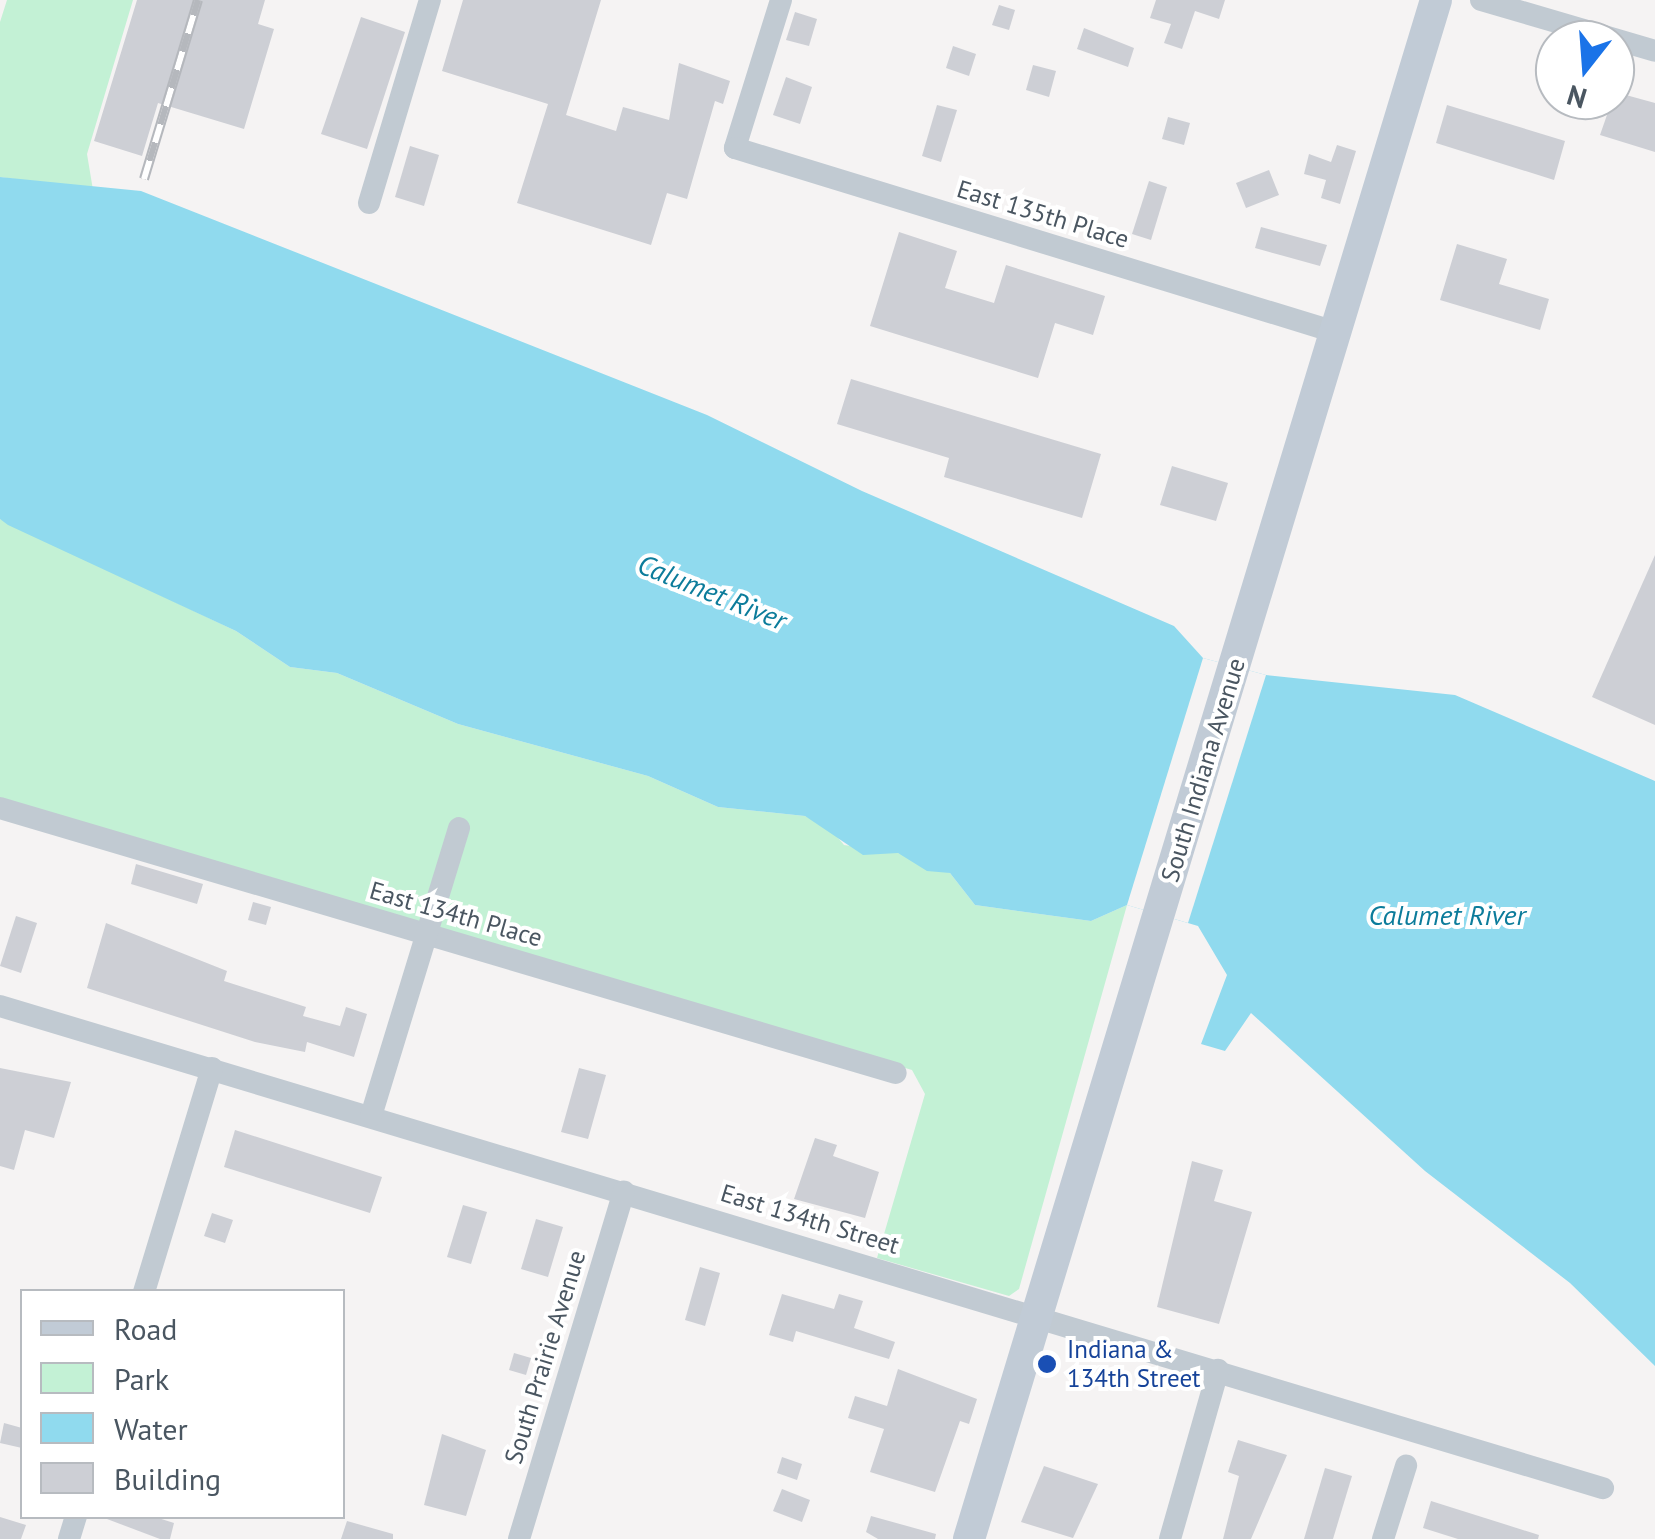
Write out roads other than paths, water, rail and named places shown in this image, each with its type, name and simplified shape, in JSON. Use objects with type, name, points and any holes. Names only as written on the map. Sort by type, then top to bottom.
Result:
[{"type":"main road","name":"South Indiana Avenue","points":[[969,1539],[1436,0]]},
{"type":"street","points":[[369,203],[430,0]]},
{"type":"street","name":"East 135th Place","points":[[781,0],[735,148],[1335,332]]},
{"type":"street","points":[[1481,0],[1655,52]]},
{"type":"street","name":"East 134th Place","points":[[0,808],[896,1073]]},
{"type":"street","points":[[371,1116],[460,828]]},
{"type":"street","name":"East 134th Street","points":[[0,1006],[1603,1488]]},
{"type":"street","points":[[145,1289],[212,1068]]},
{"type":"street","name":"South Prairie Avenue","points":[[519,1539],[624,1192]]},
{"type":"street","points":[[1170,1539],[1218,1370]]},
{"type":"street","points":[[1384,1539],[1406,1466]]},
{"type":"water","name":"Calumet River","points":[[0,177],[141,191],[707,415],[862,491],[1174,626],[1203,658],[1266,675],[1455,695],[1655,781],[1655,1366],[1570,1283],[1425,1171],[1251,1013],[1225,1051],[1201,1044],[1227,975],[1198,926],[1127,905],[1091,921],[975,905],[950,873],[927,871],[898,853],[863,855],[805,816],[718,807],[648,776],[458,724],[337,673],[290,667],[236,631],[8,525],[0,519]]},
{"type":"railway","points":[[144,179],[198,0]]},
{"type":"place","name":"Indiana & 134th Street","points":[[1047,1364]]}]
